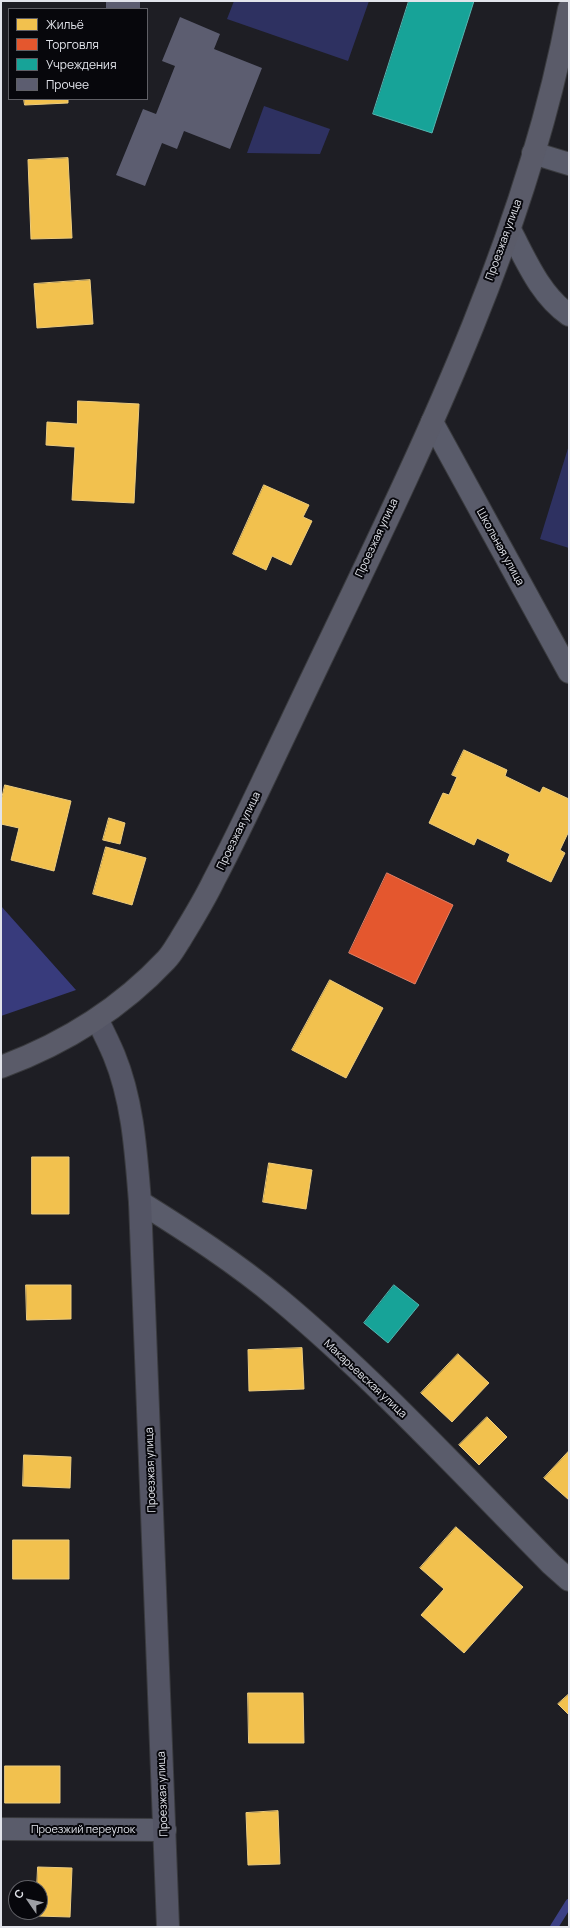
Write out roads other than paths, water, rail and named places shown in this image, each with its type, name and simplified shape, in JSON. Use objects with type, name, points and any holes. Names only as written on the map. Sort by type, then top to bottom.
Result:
[{"type":"main road","name":"Проезжая улица","points":[[4,1066],[62,1039],[97,1019],[126,998],[168,958],[200,908],[241,828],[432,422],[510,230],[558,68],[569,9]]},
{"type":"street","points":[[533,153],[569,164]]},
{"type":"street","points":[[510,230],[536,280],[558,307],[569,315]]},
{"type":"street","name":"Школьная улица","points":[[432,422],[569,672]]},
{"type":"street","name":"Проезжая улица","points":[[97,1019],[115,1056],[125,1089],[134,1134],[140,1202],[168,1927]]},
{"type":"street","name":"Макарьевская улица","points":[[140,1202],[198,1239],[279,1299],[373,1384],[545,1558],[569,1580]]},
{"type":"street","name":"Проезжий переулок","points":[[1,1829],[165,1830]]},
{"type":"waterway","points":[[554,1927],[569,1903]]}]
